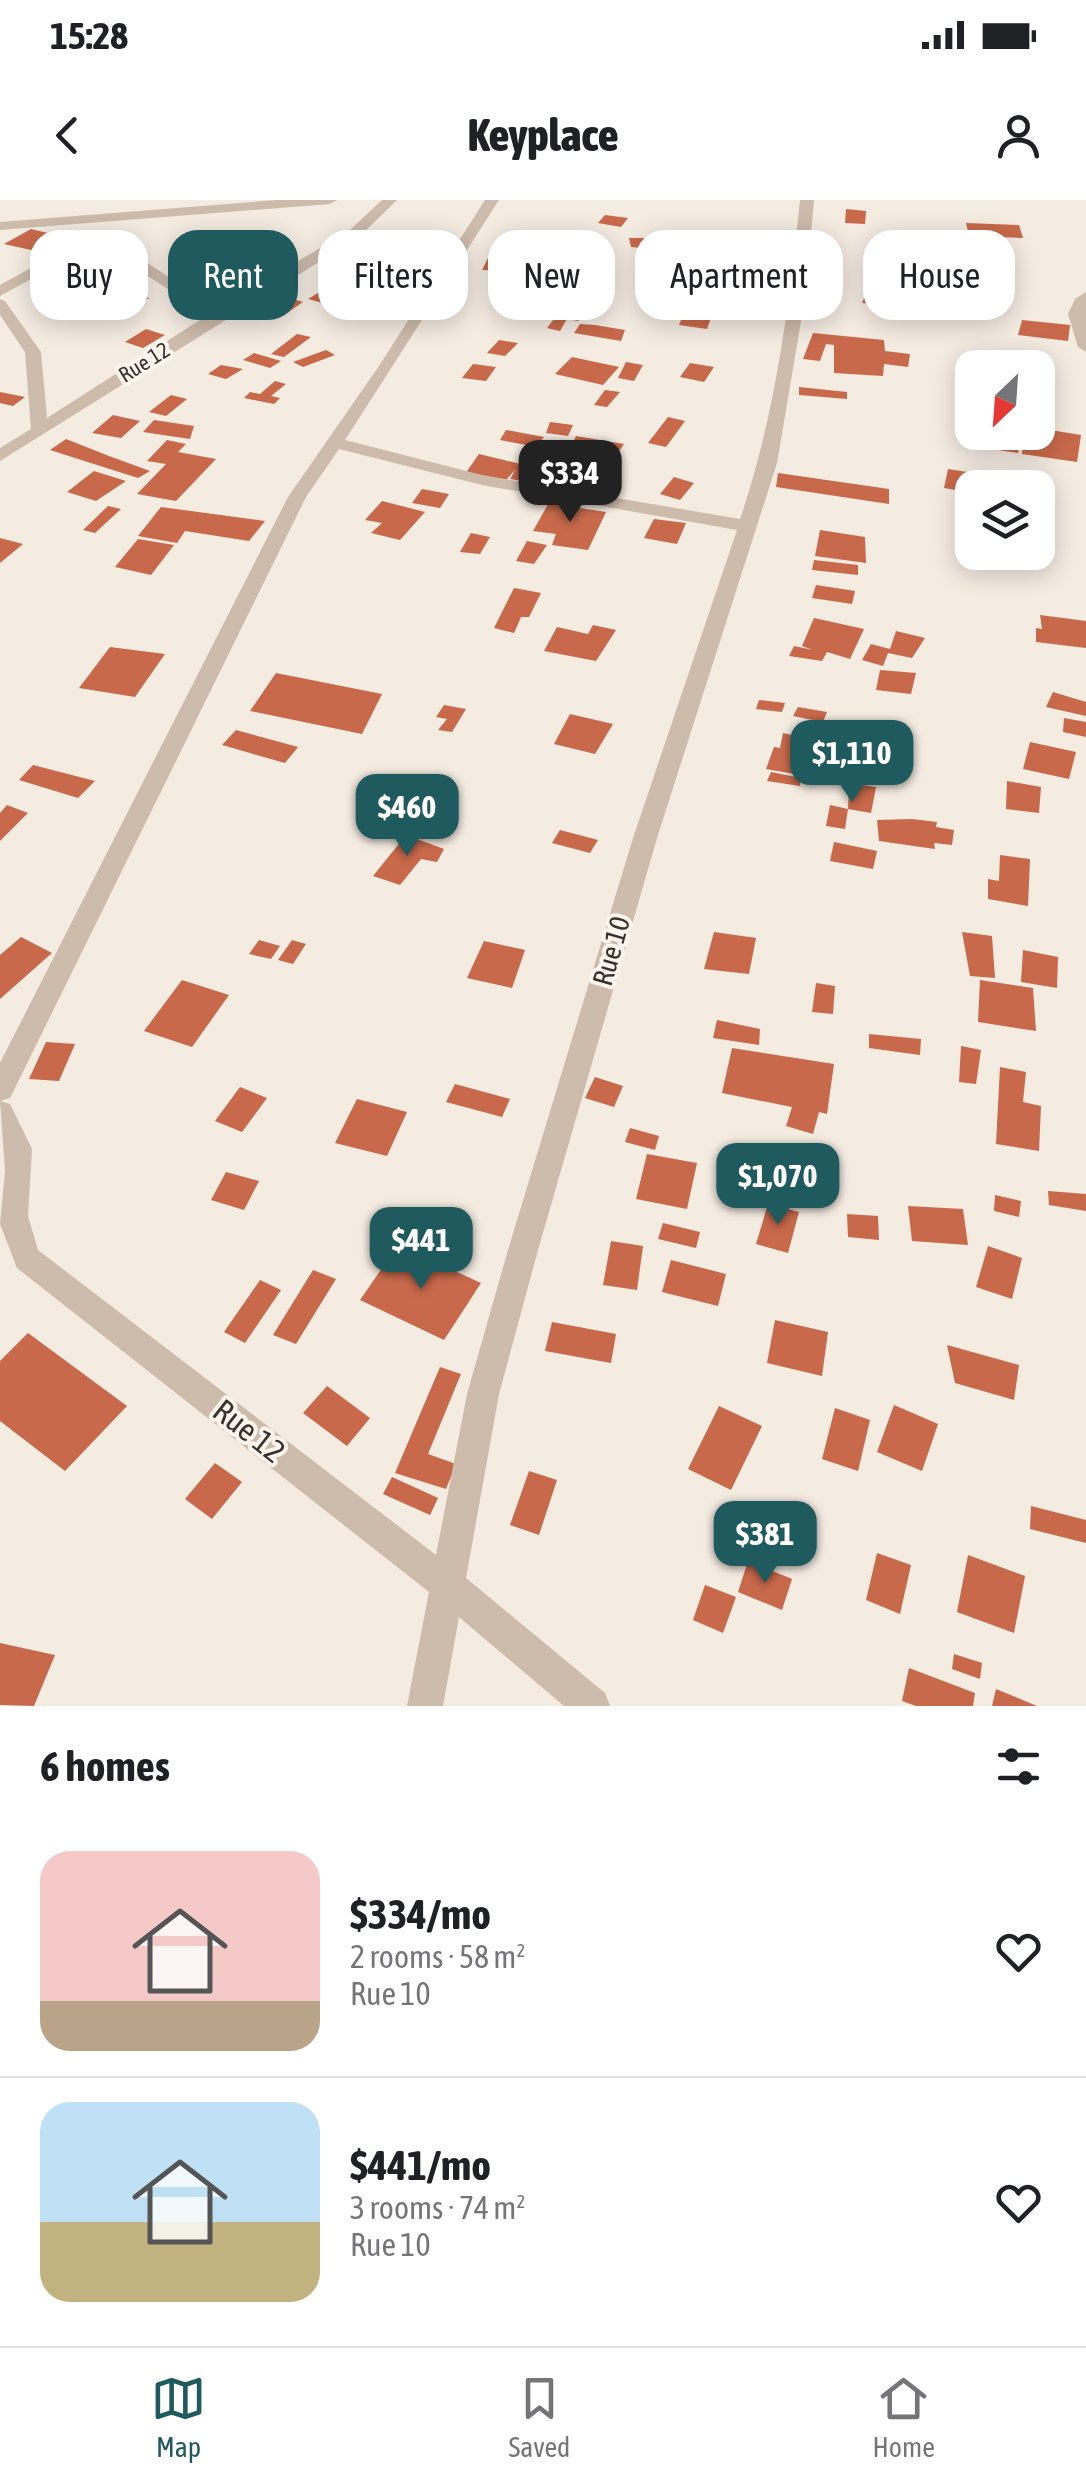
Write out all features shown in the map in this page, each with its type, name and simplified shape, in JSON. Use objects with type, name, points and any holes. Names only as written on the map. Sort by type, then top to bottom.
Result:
[{"type":"street","points":[[0,226],[330,200]]},
{"type":"street","name":"Rue 12","points":[[298,267],[354,234],[390,200]]},
{"type":"street","points":[[0,1090],[112,872],[230,624],[297,497],[388,366],[492,200]]},
{"type":"street","name":"Rue 10","points":[[425,1706],[483,1394],[645,838],[768,463],[798,292],[807,200]]},
{"type":"street","points":[[104,218],[104,230]]},
{"type":"street","points":[[0,291],[30,275]]},
{"type":"street","points":[[1086,298],[1077,306],[1074,316],[1086,347]]},
{"type":"street","points":[[0,304],[33,352],[39,428]]},
{"type":"street","name":"Rue 12","points":[[0,456],[211,320]]},
{"type":"street","points":[[333,442],[482,480],[747,526]]},
{"type":"street","name":"Rue 12","points":[[0,1112],[16,1140],[19,1160],[4,1211],[11,1236],[27,1259],[449,1586],[592,1706]]},
{"type":"building","points":[[846,209],[866,211],[865,224],[845,223]]},
{"type":"building","points":[[605,215],[628,218],[621,227],[598,223]]},
{"type":"building","points":[[966,223],[1019,225],[1023,238],[1015,238],[1015,230],[968,230]]},
{"type":"building","points":[[31,229],[35,230],[30,230],[30,250],[4,244]]},
{"type":"building","points":[[553,320],[566,320],[560,331],[547,328]]},
{"type":"building","points":[[681,320],[710,320],[707,329],[679,325]]},
{"type":"building","points":[[1022,320],[1070,325],[1068,341],[1018,335]]},
{"type":"building","points":[[580,324],[625,330],[621,341],[574,333]]},
{"type":"building","points":[[146,329],[165,335],[143,348],[125,342]]},
{"type":"building","points":[[813,333],[884,340],[885,351],[910,354],[908,367],[884,364],[883,376],[834,373],[834,345],[826,344],[820,361],[803,359]]},
{"type":"building","points":[[297,334],[311,337],[284,357],[271,354]]},
{"type":"building","points":[[499,340],[518,343],[505,356],[487,353]]},
{"type":"building","points":[[326,350],[335,355],[303,367],[293,362]]},
{"type":"building","points":[[254,353],[281,361],[270,368],[243,360]]},
{"type":"building","points":[[572,357],[619,367],[603,385],[555,374]]},
{"type":"building","points":[[626,362],[643,365],[634,381],[618,378]]},
{"type":"building","points":[[690,363],[714,367],[704,382],[680,377]]},
{"type":"building","points":[[473,364],[496,367],[486,381],[462,378]]},
{"type":"building","points":[[221,365],[243,369],[226,379],[208,374]]},
{"type":"building","points":[[275,381],[286,384],[271,396],[280,398],[274,404],[244,398],[250,392],[260,394]]},
{"type":"building","points":[[799,387],[847,392],[847,399],[799,395]]},
{"type":"building","points":[[605,390],[620,392],[607,407],[594,405]]},
{"type":"building","points":[[0,392],[25,397],[13,406],[0,403]]},
{"type":"building","points":[[171,395],[187,399],[166,416],[149,412]]},
{"type":"building","points":[[113,415],[140,421],[121,438],[92,433]]},
{"type":"building","points":[[668,417],[685,421],[666,447],[648,443]]},
{"type":"building","points":[[154,420],[194,426],[190,439],[143,432]]},
{"type":"building","points":[[550,422],[573,425],[568,436],[546,433]]},
{"type":"building","points":[[506,430],[544,437],[536,447],[500,440]]},
{"type":"building","points":[[1055,431],[1081,435],[1077,462],[1022,454],[1022,450],[1055,450]]},
{"type":"building","points":[[576,436],[624,444],[617,454],[571,447]]},
{"type":"building","points":[[66,439],[150,471],[138,478],[50,450]]},
{"type":"building","points":[[167,440],[186,444],[178,452],[216,459],[176,501],[137,494],[166,464],[147,461]]},
{"type":"building","points":[[479,454],[545,469],[534,483],[510,479],[516,469],[505,481],[465,474]]},
{"type":"building","points":[[948,469],[955,470],[955,490],[944,488]]},
{"type":"building","points":[[94,471],[126,481],[96,501],[67,492]]},
{"type":"building","points":[[778,473],[889,489],[889,504],[776,487]]},
{"type":"building","points":[[674,477],[694,483],[680,500],[660,494]]},
{"type":"building","points":[[422,489],[449,494],[440,508],[412,503]]},
{"type":"building","points":[[551,499],[567,502],[566,506],[606,512],[588,550],[552,545],[556,534],[533,531]]},
{"type":"building","points":[[382,501],[425,512],[400,540],[371,533],[382,523],[365,520]]},
{"type":"building","points":[[108,506],[121,509],[95,533],[83,530]]},
{"type":"building","points":[[161,507],[265,521],[249,541],[185,531],[177,543],[138,536]]},
{"type":"building","points":[[654,519],[686,523],[677,544],[644,538]]},
{"type":"building","points":[[820,530],[865,537],[866,563],[815,556]]},
{"type":"building","points":[[471,533],[490,537],[480,554],[460,552]]},
{"type":"building","points":[[0,538],[23,544],[0,563]]},
{"type":"building","points":[[138,539],[174,545],[151,575],[115,567]]},
{"type":"building","points":[[527,541],[547,545],[534,564],[516,561]]},
{"type":"building","points":[[814,560],[858,565],[858,575],[812,570]]},
{"type":"building","points":[[816,585],[855,591],[852,604],[812,598]]},
{"type":"building","points":[[514,588],[541,593],[529,617],[521,617],[514,633],[494,628]]},
{"type":"building","points":[[1040,615],[1086,621],[1086,648],[1036,642],[1036,628],[1042,629]]},
{"type":"building","points":[[814,618],[864,629],[850,659],[827,652],[822,661],[789,656],[794,646],[813,650],[802,646]]},
{"type":"building","points":[[593,625],[616,630],[596,661],[544,651],[557,627],[588,634]]},
{"type":"building","points":[[896,631],[925,638],[912,658],[888,653],[883,666],[862,660],[871,644],[890,649]]},
{"type":"building","points":[[110,647],[165,654],[135,697],[79,688]]},
{"type":"building","points":[[880,670],[916,673],[911,694],[876,690]]},
{"type":"building","points":[[276,673],[382,694],[362,734],[250,711]]},
{"type":"building","points":[[1053,692],[1086,702],[1086,716],[1046,707]]},
{"type":"building","points":[[759,700],[785,703],[782,712],[756,709]]},
{"type":"building","points":[[444,705],[466,709],[452,732],[438,730],[447,719],[436,717]]},
{"type":"building","points":[[798,707],[827,712],[823,722],[793,716]]},
{"type":"building","points":[[570,714],[613,724],[595,754],[554,744]]},
{"type":"building","points":[[1064,718],[1086,722],[1086,737],[1063,732]]},
{"type":"building","points":[[236,730],[298,747],[285,763],[222,745]]},
{"type":"building","points":[[783,733],[826,742],[818,778],[766,769],[774,747],[780,748]]},
{"type":"building","points":[[1030,742],[1076,752],[1069,779],[1023,769]]},
{"type":"building","points":[[33,765],[95,781],[78,798],[19,780]]},
{"type":"building","points":[[771,772],[801,778],[800,786],[767,781]]},
{"type":"building","points":[[1007,781],[1041,787],[1039,813],[1006,809]]},
{"type":"building","points":[[849,783],[876,787],[871,813],[848,809]]},
{"type":"building","points":[[7,805],[28,813],[0,841],[0,813]]},
{"type":"building","points":[[830,805],[848,809],[845,829],[826,826]]},
{"type":"building","points":[[877,820],[937,822],[936,827],[954,830],[952,845],[934,843],[935,849],[879,841]]},
{"type":"building","points":[[560,830],[598,840],[590,853],[552,843]]},
{"type":"building","points":[[406,835],[444,849],[437,862],[421,859],[400,885],[373,876]]},
{"type":"building","points":[[834,842],[877,851],[873,869],[830,861]]},
{"type":"building","points":[[1000,855],[1030,859],[1028,906],[988,899],[988,879],[999,881]]},
{"type":"building","points":[[714,932],[756,938],[749,974],[704,969]]},
{"type":"building","points":[[962,932],[992,936],[995,978],[970,976]]},
{"type":"building","points":[[21,937],[52,953],[0,999],[0,955]]},
{"type":"building","points":[[259,940],[280,946],[271,959],[249,954]]},
{"type":"building","points":[[292,940],[306,944],[293,964],[278,960]]},
{"type":"building","points":[[484,941],[525,950],[512,988],[467,978]]},
{"type":"building","points":[[1023,950],[1058,957],[1057,988],[1021,982]]},
{"type":"building","points":[[182,980],[229,995],[192,1047],[144,1031]]},
{"type":"building","points":[[980,980],[1033,988],[1036,1031],[978,1022]]},
{"type":"building","points":[[816,983],[835,986],[833,1014],[812,1012]]},
{"type":"building","points":[[717,1020],[760,1029],[759,1045],[713,1038]]},
{"type":"building","points":[[869,1034],[921,1039],[920,1055],[869,1048]]},
{"type":"building","points":[[46,1042],[75,1044],[59,1081],[29,1079]]},
{"type":"building","points":[[961,1046],[981,1050],[976,1084],[959,1082]]},
{"type":"building","points":[[732,1048],[834,1064],[827,1114],[819,1112],[813,1134],[786,1126],[792,1107],[722,1093]]},
{"type":"building","points":[[1000,1067],[1026,1072],[1023,1102],[1041,1106],[1039,1151],[996,1144]]},
{"type":"building","points":[[595,1077],[623,1086],[614,1107],[585,1098]]},
{"type":"building","points":[[455,1084],[510,1099],[502,1117],[446,1102]]},
{"type":"building","points":[[240,1087],[267,1098],[242,1132],[215,1121]]},
{"type":"building","points":[[357,1099],[407,1112],[387,1156],[335,1143]]},
{"type":"building","points":[[630,1128],[659,1136],[655,1150],[625,1142]]},
{"type":"building","points":[[647,1154],[697,1163],[687,1209],[636,1199]]},
{"type":"building","points":[[226,1172],[259,1181],[244,1210],[211,1200]]},
{"type":"building","points":[[1048,1191],[1086,1194],[1086,1211],[1049,1205]]},
{"type":"building","points":[[995,1195],[1021,1201],[1019,1217],[994,1211]]},
{"type":"building","points":[[768,1204],[799,1212],[788,1253],[756,1244]]},
{"type":"building","points":[[908,1206],[963,1209],[968,1245],[912,1241]]},
{"type":"building","points":[[847,1214],[878,1216],[879,1240],[848,1237]]},
{"type":"building","points":[[663,1223],[700,1232],[696,1248],[658,1239]]},
{"type":"building","points":[[611,1241],[643,1246],[637,1290],[603,1285]]},
{"type":"building","points":[[398,1245],[481,1283],[444,1340],[360,1300]]},
{"type":"building","points":[[988,1246],[1022,1258],[1012,1299],[976,1287]]},
{"type":"building","points":[[671,1260],[726,1274],[718,1306],[662,1292]]},
{"type":"building","points":[[313,1270],[336,1279],[296,1344],[273,1335]]},
{"type":"building","points":[[260,1280],[281,1290],[245,1343],[224,1332]]},
{"type":"building","points":[[775,1320],[828,1332],[822,1376],[767,1363]]},
{"type":"building","points":[[552,1322],[616,1334],[611,1363],[545,1351]]},
{"type":"building","points":[[28,1333],[127,1406],[65,1471],[0,1421],[0,1361]]},
{"type":"building","points":[[947,1345],[1019,1365],[1014,1400],[955,1383]]},
{"type":"building","points":[[440,1367],[461,1374],[428,1454],[456,1464],[446,1489],[395,1473]]},
{"type":"building","points":[[327,1386],[370,1418],[347,1446],[303,1413]]},
{"type":"building","points":[[894,1405],[938,1424],[922,1471],[877,1452]]},
{"type":"building","points":[[719,1406],[762,1426],[731,1490],[688,1469]]},
{"type":"building","points":[[835,1408],[870,1420],[858,1471],[822,1459]]},
{"type":"building","points":[[215,1463],[242,1482],[212,1519],[185,1499]]},
{"type":"building","points":[[529,1471],[557,1480],[539,1535],[510,1525]]},
{"type":"building","points":[[392,1477],[438,1498],[430,1515],[383,1494]]},
{"type":"building","points":[[1031,1506],[1086,1520],[1086,1543],[1030,1529]]},
{"type":"building","points":[[727,1511],[768,1530],[760,1551],[719,1532]]},
{"type":"building","points":[[877,1553],[911,1565],[900,1614],[866,1600]]},
{"type":"building","points":[[968,1555],[1025,1576],[1014,1633],[957,1612]]},
{"type":"building","points":[[748,1561],[792,1579],[782,1610],[738,1592]]},
{"type":"building","points":[[705,1585],[736,1597],[723,1633],[693,1620]]},
{"type":"building","points":[[0,1643],[55,1655],[34,1706],[0,1705]]},
{"type":"building","points":[[954,1654],[982,1663],[980,1679],[952,1669]]},
{"type":"building","points":[[909,1668],[975,1693],[973,1706],[916,1706],[902,1701]]},
{"type":"building","points":[[996,1689],[1037,1706],[992,1706]]}]
